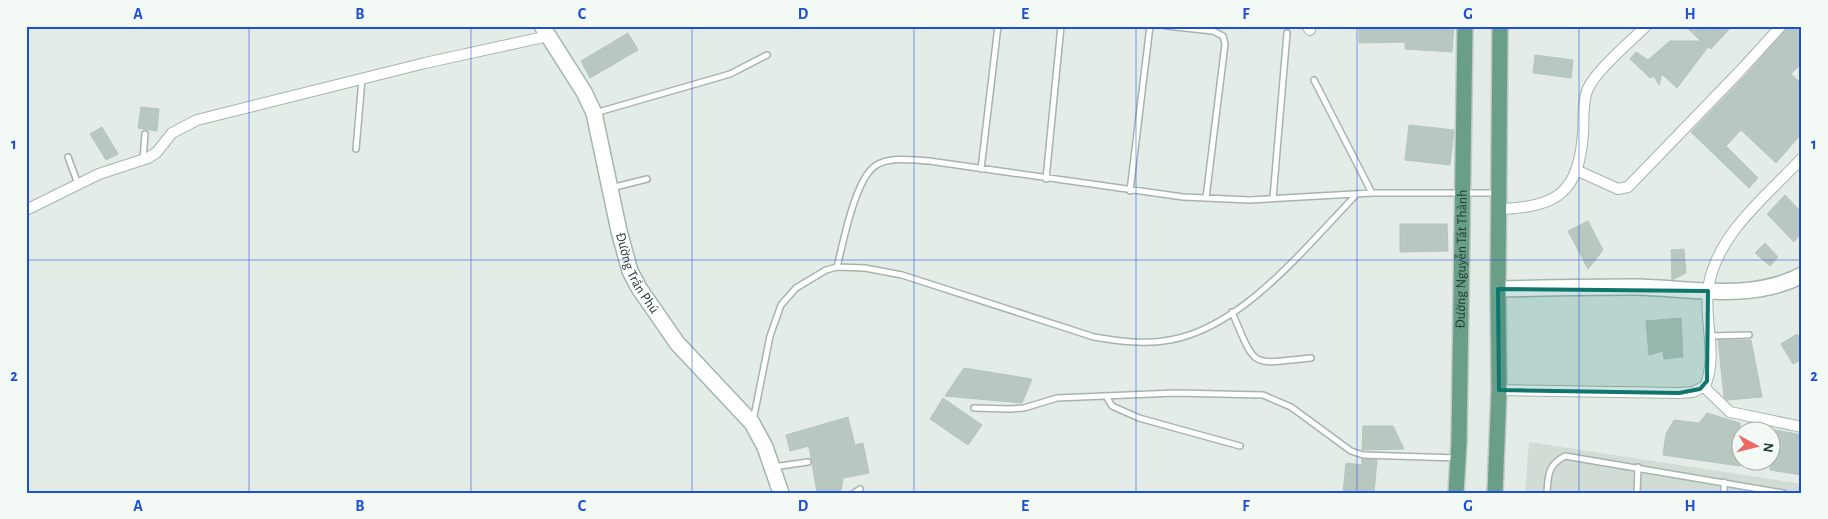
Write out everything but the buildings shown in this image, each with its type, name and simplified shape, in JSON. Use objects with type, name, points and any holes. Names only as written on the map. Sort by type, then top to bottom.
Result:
[{"type":"main road","name":"Đường Nguyễn Tất Thành","points":[[1456,493],[1464,193],[1465,26]]},
{"type":"main road","points":[[1495,493],[1499,390],[1500,26]]},
{"type":"street","points":[[1499,210],[1544,205],[1559,195],[1572,182],[1582,140],[1586,92],[1593,79],[1646,26]]},
{"type":"street","points":[[1576,170],[1618,189],[1628,187],[1781,26]]},
{"type":"street","points":[[26,210],[99,174],[142,160],[157,152],[172,133],[197,120],[438,60],[545,31]]},
{"type":"street","name":"Đường Trần Phú","points":[[545,31],[584,92],[594,113],[630,270],[639,288],[677,342],[752,423],[765,447],[781,493]]},
{"type":"street","points":[[1499,390],[1678,393],[1693,392],[1704,387],[1707,380],[1710,336],[1708,291],[1718,254],[1730,235],[1802,158]]},
{"type":"street","points":[[1498,289],[1635,287],[1708,291],[1758,290],[1789,282],[1802,275]]},
{"type":"street","points":[[1704,387],[1730,412],[1802,427]]},
{"type":"lane","points":[[980,169],[998,26]]},
{"type":"lane","points":[[1046,179],[1061,26]]},
{"type":"lane","points":[[1130,191],[1150,26]]},
{"type":"lane","points":[[1166,26],[1213,31],[1222,36],[1225,44],[1206,198]]},
{"type":"lane","points":[[1273,198],[1286,33]]},
{"type":"lane","points":[[594,113],[730,74],[766,55]]},
{"type":"lane","points":[[356,149],[362,79]]},
{"type":"lane","points":[[1314,80],[1372,193]]},
{"type":"lane","points":[[142,160],[145,134]]},
{"type":"lane","points":[[68,157],[78,184]]},
{"type":"lane","points":[[837,267],[846,229],[858,192],[875,166],[892,161],[910,160],[1130,191],[1206,198],[1273,198],[1372,193],[1499,193]]},
{"type":"lane","points":[[610,188],[647,179]]},
{"type":"lane","points":[[752,423],[770,336],[781,305],[796,288],[826,270],[837,267],[865,268],[902,275],[1094,337],[1117,341],[1157,342],[1187,336],[1257,296],[1357,194]]},
{"type":"lane","points":[[1232,312],[1250,354],[1255,360],[1266,362],[1311,358]]},
{"type":"lane","points":[[1710,336],[1749,335]]},
{"type":"lane","points":[[974,408],[1024,408],[1057,398],[1175,393],[1263,395],[1286,404],[1351,451],[1363,456],[1458,458]]},
{"type":"lane","points":[[1106,396],[1112,406],[1139,418],[1240,446]]},
{"type":"lane","points":[[1547,493],[1549,472],[1553,464],[1565,456],[1783,493]]},
{"type":"lane","points":[[773,468],[808,462]]},
{"type":"lane","points":[[1637,493],[1638,468]]},
{"type":"lane","points":[[1724,482],[1724,493]]},
{"type":"lane","points":[[854,493],[860,489]]},
{"type":"highlighted area","points":[[1498,289],[1708,291],[1707,381],[1700,389],[1679,393],[1499,390]]},
{"type":"shaded area","points":[[1529,442],[1802,484],[1802,493],[1525,493]]}]
